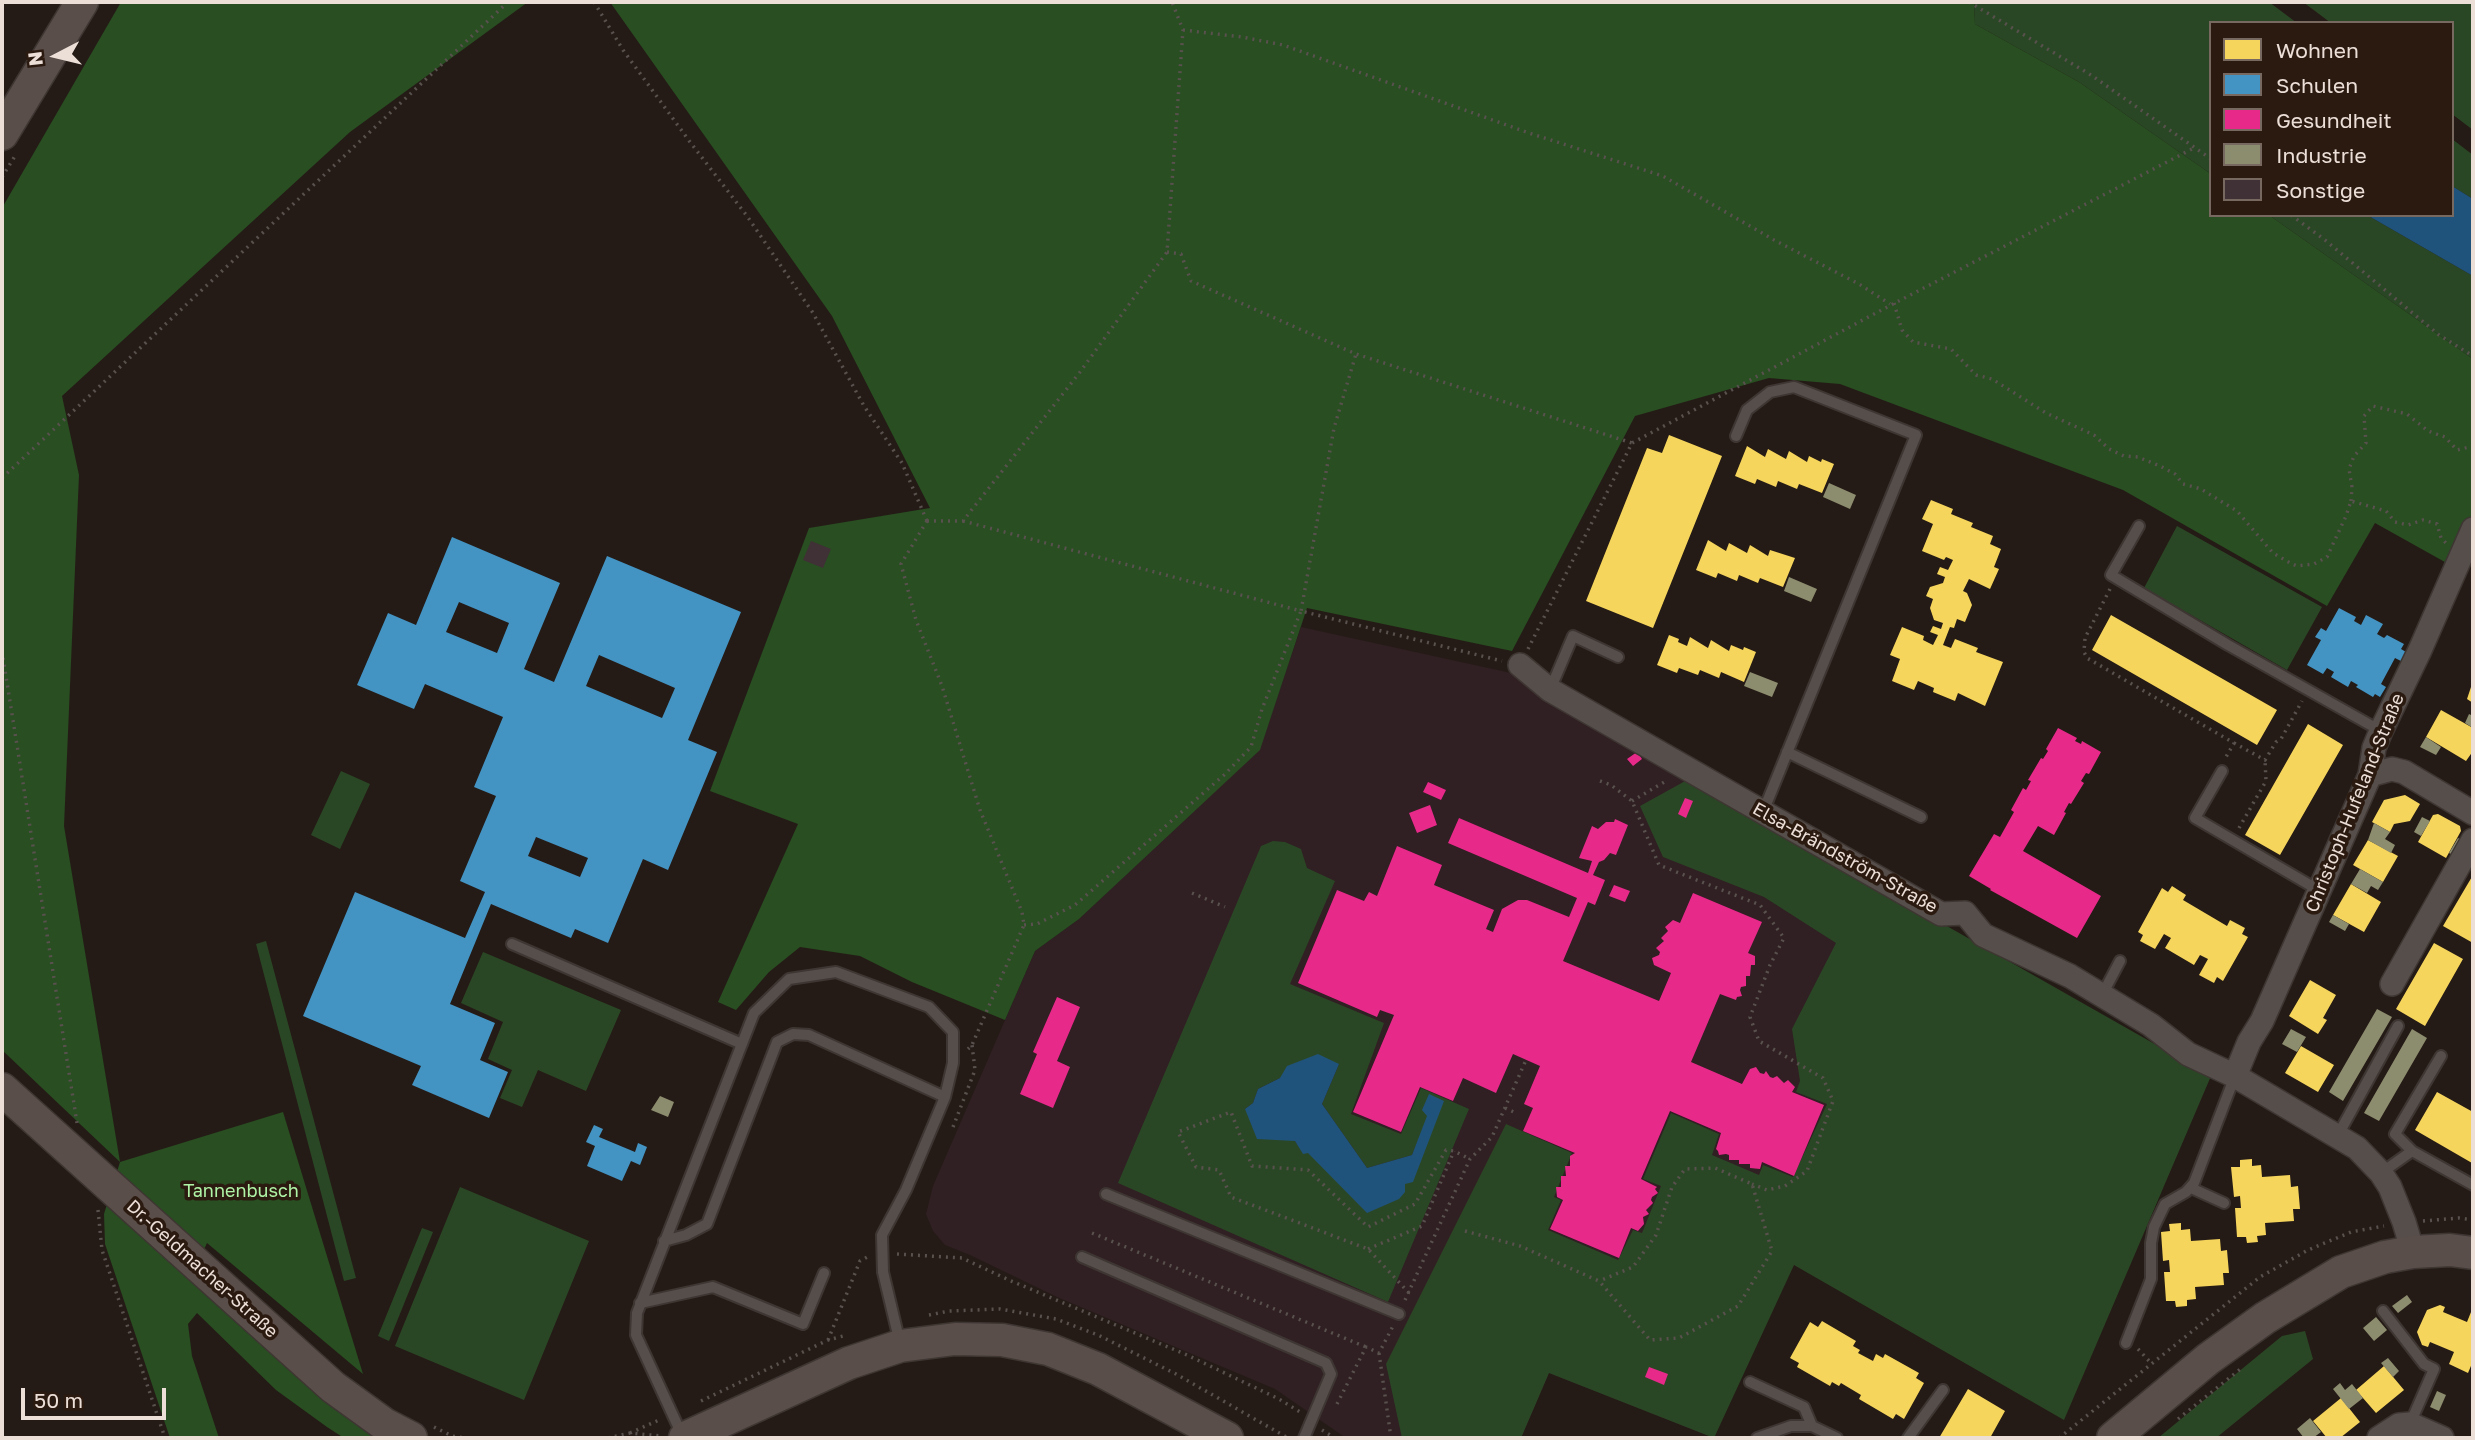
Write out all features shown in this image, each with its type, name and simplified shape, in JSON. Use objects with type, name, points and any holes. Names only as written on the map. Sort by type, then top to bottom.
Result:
[{"type":"street","points":[[2,134],[82,2]]},
{"type":"street","name":"Christoph-Hufeland-Straße","points":[[2235,1076],[2249,1042],[2262,1021],[2370,775],[2374,748],[2381,731],[2469,540]]},
{"type":"street","name":"Elsa-Brändström-Straße","points":[[1520,665],[1550,690],[1941,914],[1965,913],[1983,935],[2070,976],[2151,1025],[2188,1054],[2235,1076],[2357,1148],[2381,1174],[2404,1222],[2413,1252]]},
{"type":"street","points":[[2370,775],[2392,769],[2403,772],[2470,803]]},
{"type":"street","points":[[2392,984],[2473,840]]},
{"type":"street","name":"Dr.-Geldmacher-Straße","points":[[2,1089],[333,1387],[384,1424],[411,1438]]},
{"type":"street","points":[[2113,1438],[2208,1359],[2311,1289],[2363,1264],[2385,1257],[2413,1252],[2473,1253]]},
{"type":"street","points":[[677,1432],[849,1363],[900,1346],[955,1339],[1002,1340],[1048,1349],[1098,1369],[1227,1438]]},
{"type":"street","points":[[2379,1438],[2399,1425],[2410,1424],[2442,1438]]},
{"type":"lane","points":[[1736,436],[1747,411],[1770,392],[1794,387],[1916,435],[1763,812]]},
{"type":"lane","points":[[2139,526],[2111,575],[2381,731]]},
{"type":"lane","points":[[1550,690],[1573,636],[1618,657]]},
{"type":"lane","points":[[1787,752],[1921,817]]},
{"type":"lane","points":[[2222,771],[2195,818],[2320,891]]},
{"type":"lane","points":[[512,944],[742,1044]]},
{"type":"lane","points":[[2102,995],[2120,961]]},
{"type":"lane","points":[[677,1432],[636,1335],[637,1313],[754,1013],[789,979],[836,972],[929,1007],[953,1032],[953,1063],[945,1097],[906,1190],[882,1235],[883,1272],[900,1346]]},
{"type":"lane","points":[[2338,1136],[2398,1026]]},
{"type":"lane","points":[[664,1241],[686,1235],[707,1224],[777,1042],[793,1034],[809,1035],[945,1097]]},
{"type":"lane","points":[[2441,1056],[2395,1134],[2412,1151],[2473,1185]]},
{"type":"lane","points":[[2126,1343],[2151,1279],[2154,1227],[2165,1204],[2191,1188],[2235,1076]]},
{"type":"lane","points":[[2381,1174],[2412,1151]]},
{"type":"lane","points":[[2191,1188],[2224,1203]]},
{"type":"lane","points":[[1106,1194],[1398,1314]]},
{"type":"lane","points":[[1082,1257],[1326,1363],[1331,1374],[1304,1438]]},
{"type":"lane","points":[[640,1303],[713,1287],[803,1324],[824,1273]]},
{"type":"lane","points":[[2383,1311],[2424,1364],[2434,1369],[2410,1424]]},
{"type":"lane","points":[[1750,1382],[1804,1407],[1812,1426]]},
{"type":"lane","points":[[1908,1438],[1943,1390]]},
{"type":"lane","points":[[1758,1438],[1791,1426],[1812,1426],[1837,1438]]},
{"type":"path","points":[[2,478],[508,2]]},
{"type":"path","points":[[594,2],[623,50],[747,216],[813,313],[864,407],[902,463],[927,521]]},
{"type":"path","points":[[963,521],[1080,372],[1167,252],[1183,30],[1172,2]]},
{"type":"path","points":[[1969,2],[2091,75],[2209,158]]},
{"type":"path","points":[[1183,30],[1283,45],[1529,133],[1662,176],[1892,304],[1902,330],[1913,342],[1951,349],[1976,375],[1992,379],[2046,413],[2094,435],[2109,449],[2160,466],[2175,474],[2183,484],[2201,489],[2224,502],[2236,511],[2273,553],[2297,566],[2314,564],[2327,557],[2351,501],[2349,469],[2354,456],[2366,443],[2364,415],[2373,406],[2407,414],[2428,430],[2445,437],[2457,450],[2473,446]]},
{"type":"path","points":[[927,521],[963,521],[1301,611],[1520,665],[1632,443],[1892,304],[2194,148]]},
{"type":"path","points":[[2294,217],[2439,335],[2473,356]]},
{"type":"path","points":[[1167,252],[1181,254],[1191,281],[1356,354],[1632,443]]},
{"type":"path","points":[[1024,925],[1037,924],[1076,905],[1214,784],[1251,747],[1262,709],[1301,611],[1334,428],[1356,354]]},
{"type":"path","points":[[2351,501],[2386,511],[2395,522],[2408,525],[2423,520],[2437,524],[2443,542],[2469,540]]},
{"type":"path","points":[[927,521],[901,564],[916,620],[942,686],[980,810],[1022,912],[1024,925],[972,1045],[953,1063]]},
{"type":"path","points":[[2116,578],[2085,638],[2084,652],[2087,658],[2266,760]]},
{"type":"path","points":[[2,651],[78,1132],[76,1157]]},
{"type":"path","points":[[2232,840],[2266,781],[2266,760],[2308,690]]},
{"type":"path","points":[[2222,771],[2222,764],[2234,743]]},
{"type":"path","points":[[1632,801],[1686,768]]},
{"type":"path","points":[[1599,1280],[1633,1267],[1656,1235],[1672,1187],[1685,1169],[1715,1168],[1767,1190],[1785,1186],[1807,1171],[1833,1101],[1823,1078],[1759,1041],[1750,1017],[1770,965],[1784,938],[1760,905],[1659,865],[1632,801],[1611,785],[1600,781]]},
{"type":"path","points":[[1192,893],[1225,907]]},
{"type":"path","points":[[953,1127],[975,1070],[972,1045]]},
{"type":"path","points":[[1391,1438],[1379,1353],[1470,1159],[1492,1137],[1526,1060]]},
{"type":"path","points":[[1505,1108],[1516,1113]]},
{"type":"path","points":[[1409,1293],[1368,1249],[1231,1197],[1219,1170],[1196,1167],[1178,1132],[1231,1112],[1252,1166],[1308,1170],[1368,1227],[1415,1204],[1446,1150],[1470,1159]]},
{"type":"path","points":[[1368,1249],[1422,1226],[1454,1151]]},
{"type":"path","points":[[106,1182],[97,1213],[102,1250],[166,1438]]},
{"type":"path","points":[[1465,1231],[1520,1246],[1599,1280],[1650,1340],[1679,1338],[1738,1306],[1772,1251],[1752,1184]]},
{"type":"path","points":[[1092,1233],[1379,1353]]},
{"type":"path","points":[[608,1438],[630,1433],[677,1432],[828,1340],[860,1261],[864,1257],[881,1254],[962,1258],[1187,1355],[1279,1399],[1312,1419],[1322,1430],[1335,1438]]},
{"type":"path","points":[[2059,1438],[2260,1277]]},
{"type":"path","points":[[1056,1319],[1098,1335],[1176,1374],[1289,1438]]},
{"type":"path","points":[[1333,1410],[1366,1348]]},
{"type":"path","points":[[2176,1421],[2253,1360]]},
{"type":"path","points":[[1322,1430],[1328,1420]]},
{"type":"path","points":[[630,1433],[677,1432]]},
{"type":"shaded area","points":[[1301,627],[1511,673],[1669,768],[1938,921],[1714,1438],[1549,1373],[1521,1438],[1346,1438],[1275,1389],[1057,1297],[945,1245],[933,1231],[926,1214],[933,1186],[1035,951],[1079,919],[1259,750]]},
{"type":"green space","points":[[121,2],[528,2],[350,132],[62,396],[79,475],[64,826],[120,1162],[2,1050],[2,208]]},
{"type":"green space","points":[[610,2],[1974,2],[1975,24],[2079,82],[2209,173],[2209,217],[2272,217],[2473,359],[2473,516],[2452,566],[2375,523],[2327,606],[2123,490],[1840,384],[1769,378],[1635,416],[1512,651],[1307,608],[1260,750],[1079,919],[1035,951],[1005,1020],[912,982],[860,956],[800,947],[769,972],[736,1010],[718,1002],[798,824],[710,791],[809,528],[930,508],[832,316]]},
{"type":"green space","points":[[1974,2],[2269,2],[2294,21],[2209,21],[2209,173],[2079,82],[1975,24]]},
{"type":"green space","points":[[2303,2],[2473,2],[2473,130],[2454,116],[2454,21],[2328,21]]},
{"type":"green space","points":[[2454,141],[2473,155],[2473,199],[2454,187]]},
{"type":"green space","points":[[2272,217],[2370,217],[2473,276],[2473,359]]},
{"type":"green space","points":[[2177,526],[2322,607],[2287,670],[2144,588]]},
{"type":"green space","points":[[341,771],[370,784],[340,849],[311,835]]},
{"type":"green space","points":[[1687,780],[1822,859],[1938,921],[2211,1076],[2064,1420],[1794,1265],[1714,1438],[1549,1373],[1521,1438],[1402,1438],[1386,1364],[1506,1124],[1572,1153],[1554,1197],[1561,1200],[1548,1230],[1618,1260],[1633,1230],[1642,1233],[1661,1186],[1643,1179],[1671,1113],[1719,1134],[1712,1155],[1759,1175],[1763,1165],[1793,1177],[1827,1104],[1796,1092],[1800,1081],[1792,1029],[1836,943],[1764,897],[1663,857],[1640,806]]},
{"type":"green space","points":[[1273,841],[1285,842],[1301,849],[1307,868],[1335,881],[1290,984],[1384,1023],[1351,1114],[1401,1134],[1421,1088],[1469,1109],[1388,1302],[1118,1183],[1261,846]],"holes":[[[1339,1064],[1322,1104],[1367,1168],[1412,1155],[1428,1116],[1404,1187],[1303,1153],[1295,1141],[1245,1109],[1253,1103],[1258,1089],[1280,1078]]]},
{"type":"green space","points":[[266,941],[356,1278],[344,1281],[256,944]]},
{"type":"green space","points":[[483,952],[621,1010],[586,1091],[538,1070],[522,1107],[500,1098],[512,1070],[488,1059],[503,1022],[461,1003]]},
{"type":"green space","name":"Tannenbusch","points":[[283,1112],[363,1374],[207,1243],[194,1271],[387,1438],[344,1438],[327,1427],[276,1390],[197,1313],[188,1324],[192,1356],[219,1438],[170,1438],[105,1244],[104,1214],[120,1162]]},
{"type":"green space","points":[[460,1187],[589,1241],[524,1400],[395,1346]]},
{"type":"green space","points":[[422,1228],[433,1232],[389,1341],[378,1336]]},
{"type":"green space","points":[[2305,1331],[2313,1359],[2216,1438],[2158,1438],[2282,1336]]},
{"type":"water","points":[[2454,187],[2473,199],[2473,276],[2370,217],[2454,217]]},
{"type":"water","points":[[1318,1054],[1339,1064],[1322,1104],[1367,1168],[1412,1155],[1427,1116],[1422,1110],[1429,1094],[1444,1101],[1413,1182],[1405,1184],[1405,1192],[1399,1199],[1367,1213],[1308,1153],[1303,1154],[1295,1141],[1257,1139],[1245,1109],[1253,1103],[1258,1089],[1280,1078],[1287,1066]]},
{"type":"building: Wohnen","points":[[1669,435],[1722,456],[1653,628],[1586,601],[1647,448],[1662,453]]},
{"type":"building: Wohnen","points":[[1747,446],[1765,457],[1768,449],[1786,459],[1789,451],[1807,462],[1809,456],[1834,464],[1822,493],[1799,484],[1797,489],[1778,481],[1776,487],[1757,479],[1755,484],[1735,476]]},
{"type":"building: Wohnen","points":[[1931,500],[1953,509],[1951,514],[1973,523],[1971,527],[1993,536],[1990,544],[2001,549],[1994,567],[1999,569],[1990,589],[1969,579],[1963,591],[1967,593],[1972,605],[1965,622],[1957,619],[1954,628],[1950,627],[1943,645],[1951,648],[1955,639],[1978,648],[1976,652],[2003,662],[1985,706],[1958,693],[1955,701],[1933,692],[1934,688],[1918,681],[1914,690],[1892,681],[1900,659],[1890,655],[1902,627],[1924,636],[1923,640],[1933,645],[1938,635],[1930,632],[1933,626],[1941,629],[1943,623],[1934,620],[1930,608],[1933,599],[1926,596],[1930,587],[1943,583],[1945,577],[1937,574],[1940,567],[1948,570],[1953,560],[1946,557],[1944,560],[1922,551],[1933,524],[1922,519]]},
{"type":"building: Wohnen","points":[[1708,540],[1726,551],[1729,543],[1747,553],[1750,545],[1768,556],[1770,550],[1795,558],[1783,587],[1760,578],[1758,583],[1739,575],[1737,581],[1718,573],[1716,578],[1696,570]]},
{"type":"building: Wohnen","points":[[2111,615],[2277,710],[2257,745],[2092,650]]},
{"type":"building: Wohnen","points":[[1669,635],[1687,646],[1690,637],[1708,648],[1711,640],[1729,651],[1731,645],[1756,652],[1744,682],[1721,672],[1719,678],[1700,670],[1698,675],[1679,668],[1677,673],[1657,665]]},
{"type":"building: Wohnen","points":[[2473,681],[2473,703],[2467,699]]},
{"type":"building: Wohnen","points":[[2441,710],[2473,728],[2473,751],[2466,761],[2426,737]]},
{"type":"building: Wohnen","points":[[2308,724],[2343,745],[2280,855],[2245,835]]},
{"type":"building: Wohnen","points":[[2405,795],[2420,804],[2410,821],[2394,824],[2390,832],[2372,822],[2384,800]]},
{"type":"building: Wohnen","points":[[2438,814],[2460,826],[2461,831],[2446,858],[2418,842],[2433,815]]},
{"type":"building: Wohnen","points":[[2368,840],[2398,856],[2383,882],[2353,865]]},
{"type":"building: Wohnen","points":[[2473,875],[2473,943],[2443,926]]},
{"type":"building: Wohnen","points":[[2351,884],[2381,902],[2364,932],[2333,915]]},
{"type":"building: Wohnen","points":[[2172,886],[2186,895],[2183,900],[2227,926],[2230,920],[2245,928],[2242,934],[2248,937],[2223,981],[2217,977],[2214,983],[2199,975],[2208,959],[2200,955],[2194,965],[2165,948],[2171,938],[2164,934],[2155,949],[2140,941],[2143,935],[2138,932],[2162,888],[2168,892]]},
{"type":"building: Wohnen","points":[[2434,943],[2463,959],[2425,1026],[2396,1009]]},
{"type":"building: Wohnen","points":[[2310,980],[2336,995],[2323,1018],[2327,1020],[2318,1034],[2289,1016]]},
{"type":"building: Wohnen","points":[[2301,1046],[2334,1065],[2318,1092],[2285,1073]]},
{"type":"building: Wohnen","points":[[2437,1092],[2473,1112],[2472,1163],[2415,1130]]},
{"type":"building: Wohnen","points":[[2252,1159],[2252,1166],[2261,1165],[2262,1177],[2290,1175],[2291,1187],[2298,1186],[2300,1209],[2293,1209],[2294,1221],[2265,1223],[2266,1235],[2257,1236],[2258,1242],[2247,1243],[2246,1237],[2237,1237],[2235,1208],[2241,1208],[2240,1196],[2234,1197],[2231,1167],[2240,1167],[2240,1160]]},
{"type":"building: Wohnen","points":[[2181,1223],[2181,1230],[2190,1229],[2191,1241],[2220,1239],[2221,1251],[2227,1250],[2229,1273],[2223,1273],[2224,1285],[2195,1287],[2196,1299],[2187,1300],[2187,1306],[2176,1307],[2175,1301],[2166,1301],[2164,1272],[2170,1272],[2169,1260],[2163,1261],[2161,1232],[2170,1231],[2169,1224]]},
{"type":"building: Wohnen","points":[[2440,1305],[2445,1307],[2443,1312],[2467,1322],[2473,1307],[2473,1361],[2468,1373],[2449,1364],[2454,1352],[2430,1342],[2428,1347],[2422,1345],[2417,1332],[2427,1310]]},
{"type":"building: Wohnen","points":[[1822,1321],[1856,1341],[1853,1346],[1860,1350],[1858,1353],[1873,1361],[1876,1354],[1883,1358],[1885,1354],[1919,1373],[1916,1378],[1924,1383],[1904,1419],[1896,1414],[1893,1419],[1859,1399],[1861,1395],[1841,1383],[1839,1386],[1832,1382],[1830,1386],[1797,1367],[1799,1363],[1790,1358],[1810,1322],[1818,1327]]},
{"type":"building: Wohnen","points":[[2384,1366],[2404,1390],[2376,1413],[2356,1390]]},
{"type":"building: Wohnen","points":[[1968,1389],[2005,1411],[1990,1438],[1939,1438]]},
{"type":"building: Wohnen","points":[[2341,1398],[2360,1422],[2340,1438],[2327,1438],[2313,1421]]},
{"type":"building: Schulen","points":[[452,537],[560,583],[524,669],[554,682],[607,556],[741,612],[688,740],[717,752],[668,870],[643,859],[608,943],[575,929],[571,938],[491,904],[450,1004],[495,1023],[480,1060],[508,1072],[489,1118],[412,1085],[421,1066],[303,1016],[355,892],[465,938],[485,892],[460,881],[496,796],[474,787],[503,717],[425,684],[414,709],[357,685],[388,613],[416,625]],"holes":[[[459,602],[509,623],[497,653],[446,632]],[[599,655],[675,688],[662,718],[586,686]],[[536,837],[588,858],[580,877],[528,856]]]},
{"type":"building: Schulen","points":[[2339,608],[2356,617],[2354,621],[2361,625],[2366,615],[2383,624],[2377,634],[2384,638],[2387,635],[2404,644],[2401,649],[2406,652],[2401,661],[2395,658],[2381,684],[2386,687],[2380,697],[2375,694],[2373,697],[2351,681],[2348,687],[2331,677],[2334,672],[2327,668],[2323,674],[2307,665],[2321,640],[2315,637],[2321,628],[2326,631]]},
{"type":"building: Schulen","points":[[594,1125],[603,1129],[599,1137],[635,1152],[638,1143],[647,1147],[640,1165],[631,1161],[622,1181],[587,1166],[595,1146],[586,1142]]},
{"type":"building: Gesundheit","points":[[2058,728],[2077,738],[2075,741],[2081,744],[2082,741],[2101,752],[2089,774],[2086,773],[2081,781],[2084,783],[2071,804],[2069,803],[2054,835],[2038,826],[2023,851],[2101,896],[2077,938],[1969,876],[1994,834],[2000,837],[2014,812],[2011,810],[2023,788],[2026,790],[2031,781],[2028,780],[2048,751],[2046,749]]},
{"type":"building: Gesundheit","points":[[1637,752],[1642,759],[1633,766],[1627,759]]},
{"type":"building: Gesundheit","points":[[1428,782],[1446,790],[1441,800],[1423,792]]},
{"type":"building: Gesundheit","points":[[1685,798],[1693,801],[1686,818],[1678,814]]},
{"type":"building: Gesundheit","points":[[1430,805],[1437,825],[1417,833],[1409,813]]},
{"type":"building: Gesundheit","points":[[1459,818],[1588,873],[1592,861],[1579,858],[1592,826],[1598,829],[1615,819],[1628,825],[1616,855],[1610,853],[1599,862],[1593,875],[1605,880],[1595,905],[1588,902],[1563,961],[1659,1001],[1671,973],[1654,965],[1652,958],[1659,955],[1660,952],[1656,948],[1664,941],[1661,938],[1668,931],[1665,927],[1673,920],[1680,923],[1693,893],[1762,922],[1748,953],[1755,956],[1755,965],[1751,965],[1750,976],[1746,976],[1746,986],[1741,987],[1742,996],[1736,1000],[1720,994],[1691,1062],[1742,1084],[1750,1069],[1756,1067],[1760,1073],[1764,1074],[1766,1071],[1770,1077],[1777,1076],[1784,1083],[1788,1080],[1795,1087],[1792,1092],[1824,1105],[1794,1176],[1762,1162],[1760,1169],[1750,1168],[1750,1164],[1729,1160],[1729,1155],[1719,1155],[1716,1149],[1721,1133],[1670,1111],[1641,1179],[1657,1187],[1655,1189],[1658,1193],[1652,1197],[1653,1203],[1646,1210],[1649,1214],[1643,1217],[1644,1224],[1638,1231],[1631,1228],[1619,1258],[1550,1229],[1563,1200],[1557,1197],[1556,1187],[1561,1187],[1561,1176],[1566,1176],[1565,1166],[1570,1166],[1570,1156],[1575,1153],[1523,1131],[1533,1108],[1524,1104],[1540,1066],[1513,1054],[1496,1093],[1463,1078],[1453,1101],[1420,1087],[1401,1132],[1353,1112],[1394,1015],[1380,1010],[1377,1017],[1298,983],[1337,890],[1364,901],[1369,892],[1377,896],[1397,846],[1442,865],[1434,885],[1494,910],[1486,929],[1493,932],[1502,909],[1518,900],[1527,900],[1569,917],[1577,898],[1448,843]]},
{"type":"building: Gesundheit","points":[[1614,885],[1630,891],[1625,902],[1609,896]]},
{"type":"building: Gesundheit","points":[[1057,997],[1080,1007],[1057,1061],[1070,1067],[1053,1108],[1020,1094],[1037,1054],[1033,1052]]},
{"type":"building: Gesundheit","points":[[1649,1367],[1668,1374],[1664,1385],[1645,1377]]},
{"type":"building: Industrie","points":[[1829,483],[1856,495],[1850,509],[1823,497]]},
{"type":"building: Industrie","points":[[1789,577],[1817,589],[1811,602],[1784,591]]},
{"type":"building: Industrie","points":[[1750,672],[1778,683],[1772,697],[1744,686]]},
{"type":"building: Industrie","points":[[2469,714],[2473,716],[2473,728],[2465,723]]},
{"type":"building: Industrie","points":[[2426,737],[2441,747],[2436,755],[2420,747]]},
{"type":"building: Industrie","points":[[2422,817],[2430,821],[2421,836],[2414,832]]},
{"type":"building: Industrie","points":[[2374,823],[2390,832],[2385,839],[2395,845],[2391,853],[2368,840]]},
{"type":"building: Industrie","points":[[2458,838],[2466,842],[2457,857],[2449,853]]},
{"type":"building: Industrie","points":[[2360,869],[2383,882],[2378,890],[2371,886],[2367,893],[2351,884]]},
{"type":"building: Industrie","points":[[2333,915],[2349,924],[2345,931],[2329,922]]},
{"type":"building: Industrie","points":[[2377,1009],[2392,1017],[2343,1101],[2329,1092]]},
{"type":"building: Industrie","points":[[2291,1029],[2306,1037],[2297,1052],[2282,1044]]},
{"type":"building: Industrie","points":[[2412,1029],[2427,1038],[2379,1121],[2364,1113]]},
{"type":"building: Industrie","points":[[660,1096],[674,1102],[668,1117],[651,1110]]},
{"type":"building: Industrie","points":[[2407,1295],[2412,1302],[2398,1313],[2392,1306]]},
{"type":"building: Industrie","points":[[2376,1317],[2387,1330],[2374,1341],[2363,1328]]},
{"type":"building: Industrie","points":[[2388,1358],[2399,1371],[2393,1377],[2381,1363]]},
{"type":"building: Industrie","points":[[2340,1383],[2345,1390],[2352,1384],[2363,1398],[2349,1409],[2333,1389]]},
{"type":"building: Industrie","points":[[2437,1391],[2446,1395],[2439,1411],[2430,1407]]},
{"type":"building: Industrie","points":[[2310,1418],[2321,1432],[2313,1438],[2304,1438],[2297,1429]]},
{"type":"building: Sonstige","points":[[811,541],[831,549],[823,568],[803,560]]}]
